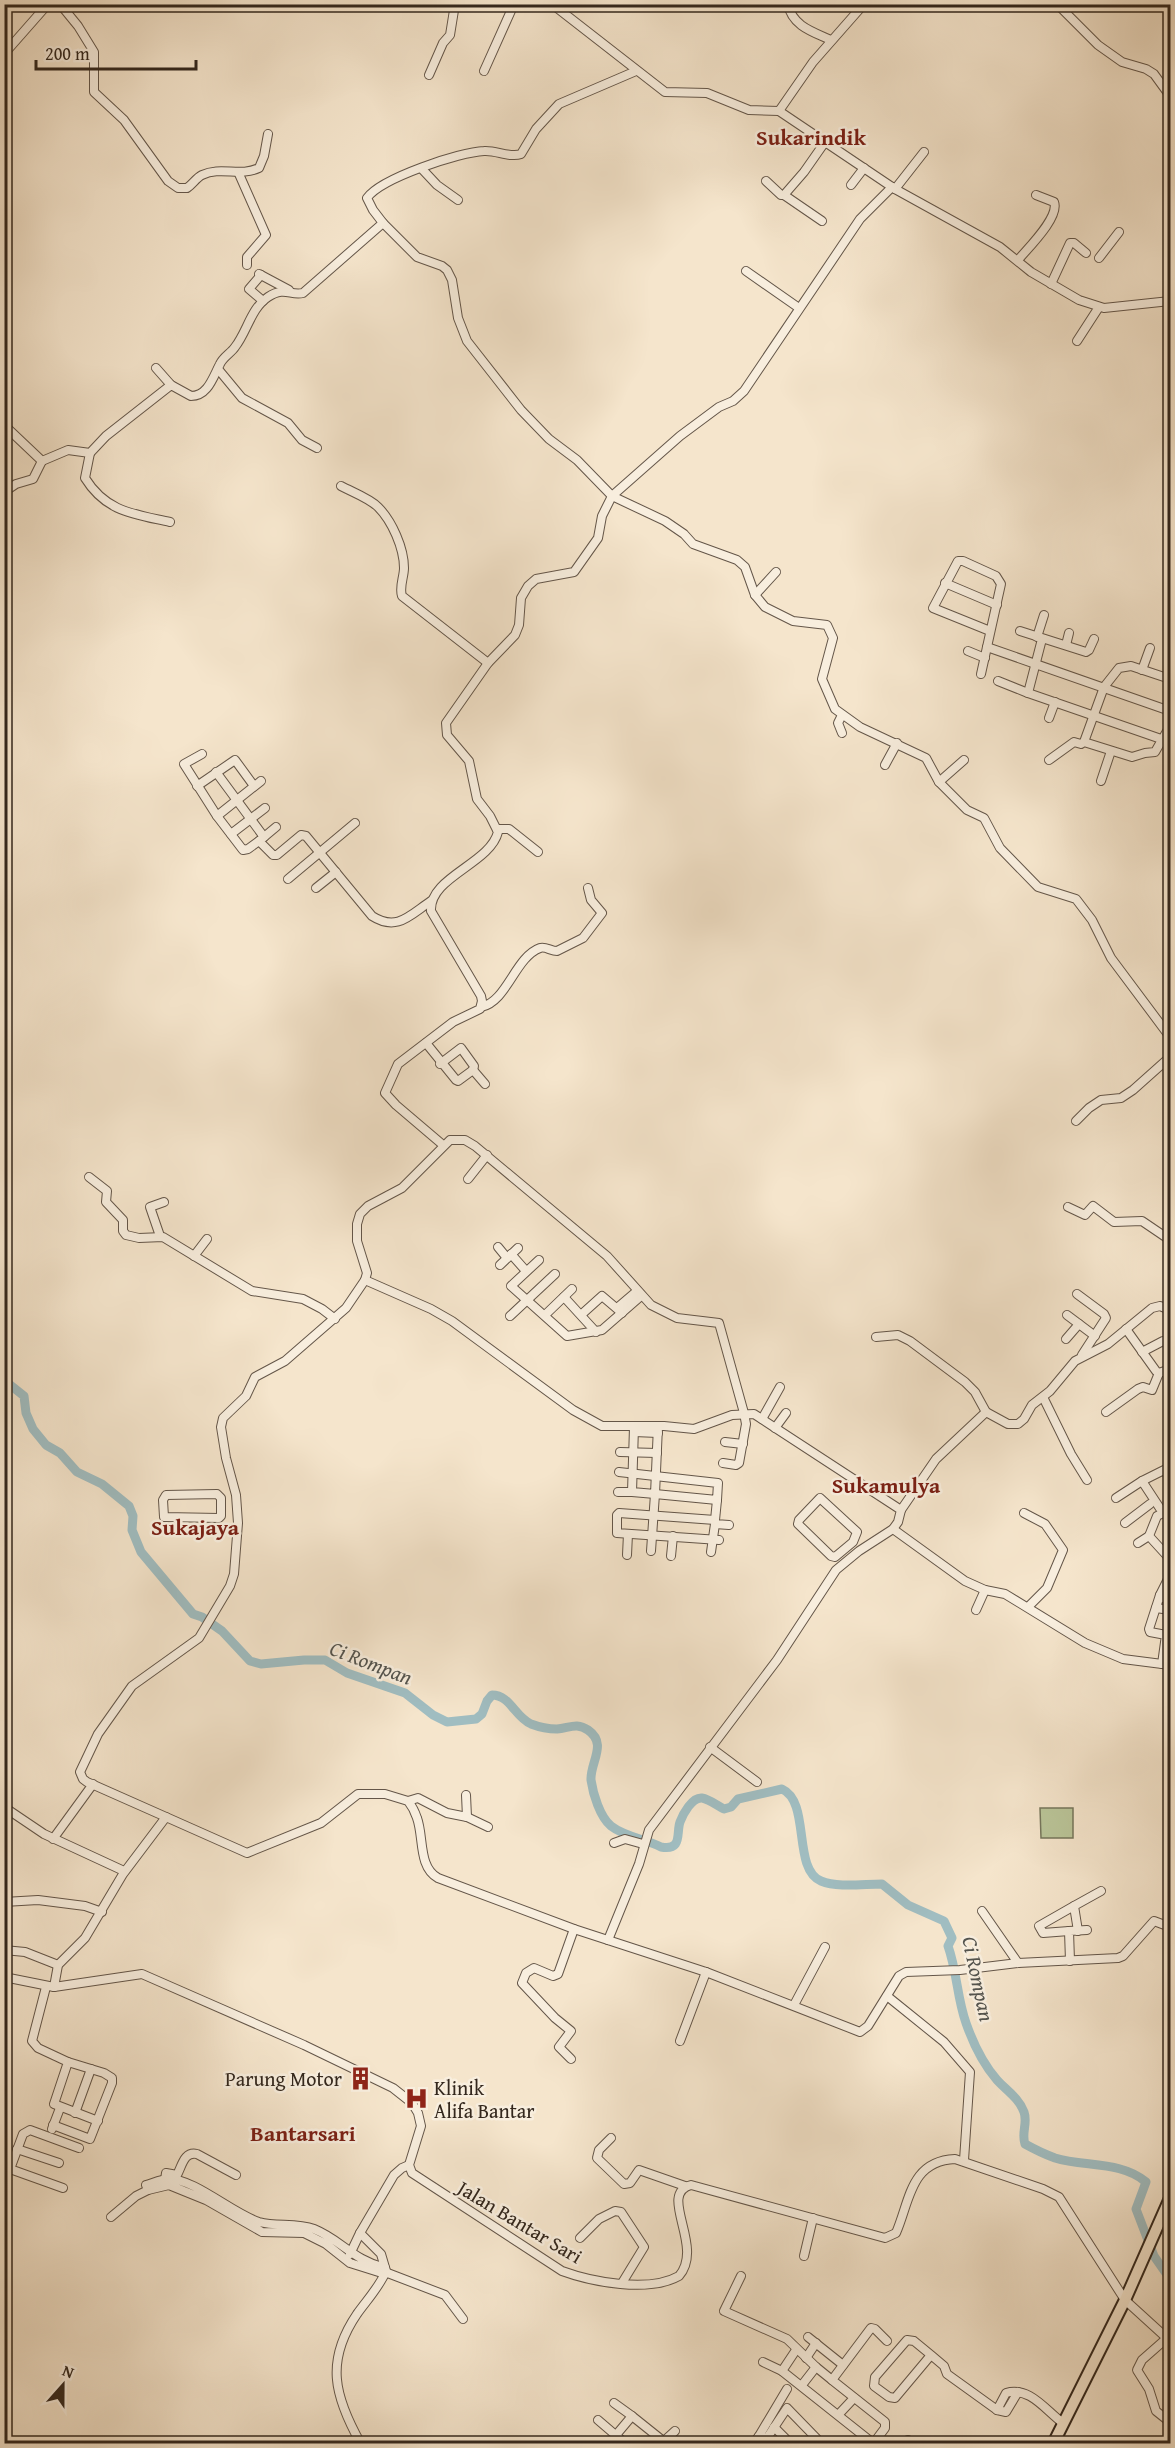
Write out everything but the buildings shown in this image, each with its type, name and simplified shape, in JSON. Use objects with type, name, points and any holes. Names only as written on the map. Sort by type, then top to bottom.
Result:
[{"type":"main road","points":[[1053,2444],[1125,2300],[1170,2198]]},
{"type":"street","points":[[60,4],[78,26],[94,52],[93,82],[97,96],[124,120],[171,183],[178,188],[187,188],[205,174],[223,171],[239,174],[259,168],[268,134]]},
{"type":"street","points":[[429,75],[443,43],[450,35],[455,4]]},
{"type":"street","points":[[484,71],[514,4]]},
{"type":"street","points":[[552,4],[636,72],[668,94],[707,93],[749,110],[779,111],[893,188],[999,247],[1032,272],[1079,300],[1099,307],[1170,301]]},
{"type":"street","points":[[788,4],[795,21],[804,28],[831,40]]},
{"type":"street","points":[[1057,4],[1098,45],[1122,62],[1154,74],[1170,96]]},
{"type":"street","points":[[4,54],[46,5]]},
{"type":"street","points":[[779,111],[813,62],[861,6]]},
{"type":"street","points":[[636,72],[559,104],[536,129],[521,154],[516,156],[491,150],[462,154],[435,162],[391,181],[369,195],[368,202],[383,223],[417,257],[447,270],[452,280],[458,318],[471,348],[521,410],[546,436],[577,460],[612,496],[665,521],[684,534],[693,544],[737,560],[748,574],[755,595],[761,603],[797,622],[823,623],[829,628],[832,642],[822,682],[833,706],[842,716],[926,758],[939,782],[967,810],[984,818],[1000,848],[1038,887],[1076,898],[1092,920],[1111,958],[1170,1037]]},
{"type":"street","points":[[784,195],[825,142]]},
{"type":"street","points":[[215,773],[234,802],[250,818],[261,839],[274,856],[304,835],[372,916],[384,923],[397,923],[431,901],[459,872],[488,850],[497,835],[497,829],[477,799],[470,761],[447,735],[445,726],[488,663],[515,635],[519,625],[521,598],[528,586],[536,579],[574,572],[598,538],[602,516],[612,496],[680,436],[719,407],[733,401],[744,391],[860,219],[893,188],[924,152]]},
{"type":"street","points":[[851,185],[864,168]]},
{"type":"street","points":[[422,169],[437,185],[458,200]]},
{"type":"street","points":[[239,174],[266,235],[247,257],[247,265]]},
{"type":"street","points":[[766,181],[781,195],[822,221]]},
{"type":"street","points":[[1018,260],[1036,240],[1053,216],[1056,207],[1054,202],[1036,195]]},
{"type":"street","points":[[263,301],[249,289],[260,274],[297,294],[303,293],[383,223]]},
{"type":"street","points":[[1100,258],[1119,232]]},
{"type":"street","points":[[1051,284],[1069,244],[1074,243],[1086,253]]},
{"type":"street","points":[[746,272],[799,308]]},
{"type":"street","points":[[156,368],[167,388],[189,396],[199,395],[207,388],[221,361],[236,346],[263,301],[269,296],[289,290]]},
{"type":"street","points":[[1077,341],[1099,307]]},
{"type":"street","points":[[218,369],[242,398],[286,421],[305,442],[317,448]]},
{"type":"street","points":[[167,388],[106,436],[90,453],[85,478],[102,499],[122,511],[170,522]]},
{"type":"street","points":[[4,425],[42,461]]},
{"type":"street","points":[[4,492],[16,484],[33,479],[42,461],[68,450],[90,453]]},
{"type":"street","points":[[341,486],[379,507],[390,524],[403,561],[400,591],[402,596],[488,663]]},
{"type":"street","points":[[981,674],[1001,587],[998,578],[963,561],[955,563],[934,605],[935,610],[990,631]]},
{"type":"street","points":[[755,595],[776,572]]},
{"type":"street","points":[[945,584],[997,604]]},
{"type":"street","points":[[1028,693],[1044,615]]},
{"type":"street","points":[[1020,630],[1086,652],[1094,639]]},
{"type":"street","points":[[1065,645],[1069,633]]},
{"type":"street","points":[[987,647],[1170,711]]},
{"type":"street","points":[[1142,669],[1150,648]]},
{"type":"street","points":[[968,651],[985,658]]},
{"type":"street","points":[[1084,742],[1104,687],[1122,666],[1131,666],[1170,679]]},
{"type":"street","points":[[999,681],[1167,742]]},
{"type":"street","points":[[1049,718],[1055,702]]},
{"type":"street","points":[[842,716],[838,723],[842,733]]},
{"type":"street","points":[[1049,760],[1072,743],[1084,742],[1136,757],[1145,753],[1157,752],[1167,742],[1170,726]]},
{"type":"street","points":[[885,765],[897,744]]},
{"type":"street","points":[[1101,781],[1111,751]]},
{"type":"street","points":[[202,754],[184,764],[217,816],[245,850],[276,827]]},
{"type":"street","points":[[197,786],[232,760],[236,760],[257,784],[217,816]]},
{"type":"street","points":[[939,782],[964,760]]},
{"type":"street","points":[[231,834],[265,808]]},
{"type":"street","points":[[288,879],[355,823]]},
{"type":"street","points":[[497,829],[509,829],[538,852]]},
{"type":"street","points":[[316,888],[336,872]]},
{"type":"street","points":[[443,1145],[396,1105],[385,1092],[398,1064],[453,1022],[493,1002],[524,962],[538,949],[542,947],[557,951],[583,938],[602,913],[591,900],[588,888]]},
{"type":"street","points":[[431,901],[433,915],[481,996],[481,1007]]},
{"type":"street","points":[[426,1043],[440,1064],[457,1081],[473,1070]]},
{"type":"street","points":[[440,1064],[461,1048],[474,1066],[473,1070],[485,1084]]},
{"type":"street","points":[[1076,1121],[1101,1100],[1116,1099],[1133,1090],[1170,1057]]},
{"type":"street","points":[[488,1827],[467,1817],[447,1813],[418,1798],[408,1801],[385,1794],[361,1793],[321,1823],[247,1853],[83,1779],[81,1769],[98,1734],[120,1701],[132,1686],[200,1638],[233,1581],[238,1541],[237,1507],[221,1427],[223,1418],[246,1396],[257,1376],[281,1364],[335,1319],[366,1280],[366,1266],[357,1238],[360,1214],[369,1206],[402,1188],[450,1140],[465,1140],[487,1155],[607,1256],[651,1305],[677,1318],[719,1323],[744,1413],[743,1444],[739,1465],[723,1463]]},
{"type":"street","points":[[468,1179],[487,1155]]},
{"type":"street","points":[[89,1177],[106,1191],[106,1202],[123,1220],[125,1234],[139,1238],[160,1236],[252,1291],[303,1299],[335,1319]]},
{"type":"street","points":[[160,1236],[150,1207],[164,1202]]},
{"type":"street","points":[[1068,1208],[1085,1215],[1093,1206],[1116,1222],[1142,1221],[1170,1240]]},
{"type":"street","points":[[194,1256],[207,1239]]},
{"type":"street","points":[[498,1247],[512,1254],[526,1271]]},
{"type":"street","points":[[500,1265],[512,1254]]},
{"type":"street","points":[[539,1260],[511,1286],[567,1336],[604,1329],[639,1293]]},
{"type":"street","points":[[510,1316],[555,1274]]},
{"type":"street","points":[[366,1280],[452,1321],[595,1424],[634,1430],[694,1429],[732,1415],[754,1414],[901,1510]]},
{"type":"street","points":[[545,1315],[572,1289]]},
{"type":"street","points":[[876,1337],[898,1335],[910,1341],[965,1382],[975,1392],[986,1412],[1008,1424],[1015,1425],[1024,1419],[1032,1405],[1043,1397],[1081,1356],[1106,1318],[1104,1314],[1077,1294]]},
{"type":"street","points":[[582,1314],[602,1296],[619,1311]]},
{"type":"street","points":[[564,1297],[582,1314],[596,1332]]},
{"type":"street","points":[[1081,1356],[1108,1344],[1152,1308],[1160,1306],[1170,1310]]},
{"type":"street","points":[[1067,1315],[1095,1336]]},
{"type":"street","points":[[1066,1339],[1078,1324]]},
{"type":"street","points":[[1126,1329],[1159,1373]]},
{"type":"street","points":[[1142,1352],[1163,1341]]},
{"type":"street","points":[[1106,1412],[1138,1389],[1143,1387],[1152,1390],[1159,1373],[1170,1369]]},
{"type":"street","points":[[762,1419],[780,1387]]},
{"type":"street","points":[[1043,1397],[1071,1454],[1087,1480]]},
{"type":"street","points":[[608,1940],[639,1864],[644,1841],[710,1746],[777,1660],[836,1570],[859,1551],[893,1529],[898,1522],[901,1510],[936,1459],[986,1412]]},
{"type":"street","points":[[775,1428],[786,1413]]},
{"type":"street","points":[[632,1492],[634,1430]]},
{"type":"street","points":[[651,1551],[658,1430]]},
{"type":"street","points":[[725,1442],[743,1444]]},
{"type":"street","points":[[620,1452],[657,1454]]},
{"type":"street","points":[[1116,1498],[1142,1481],[1168,1469],[1170,1479]]},
{"type":"street","points":[[619,1472],[717,1482],[716,1540],[711,1552]]},
{"type":"street","points":[[1138,1543],[1149,1536],[1163,1514],[1153,1502],[1142,1481]]},
{"type":"street","points":[[618,1492],[717,1500]]},
{"type":"street","points":[[217,1494],[220,1496],[221,1507],[219,1518],[166,1519],[163,1500],[164,1496],[168,1495],[217,1494]]},
{"type":"street","points":[[822,1498],[857,1532],[853,1542],[833,1557],[798,1524],[798,1521],[822,1498]]},
{"type":"street","points":[[1125,1523],[1153,1502]]},
{"type":"street","points":[[221,1507],[237,1507]]},
{"type":"street","points":[[1024,1513],[1047,1527],[1063,1550],[1047,1588],[1028,1607]]},
{"type":"street","points":[[716,1540],[616,1532],[618,1514],[653,1515],[729,1525]]},
{"type":"street","points":[[893,1529],[950,1572],[985,1590],[1005,1594],[1092,1647],[1123,1659],[1166,1665],[1168,1636],[1150,1631],[1160,1595],[1170,1575]]},
{"type":"street","points":[[627,1555],[628,1534]]},
{"type":"street","points":[[671,1556],[673,1536]]},
{"type":"street","points":[[1149,1536],[1170,1559]]},
{"type":"street","points":[[853,1542],[859,1551]]},
{"type":"street","points":[[976,1610],[985,1590]]},
{"type":"street","points":[[1160,1595],[1170,1604]]},
{"type":"street","points":[[1156,1608],[1170,1610]]},
{"type":"street","points":[[710,1746],[757,1782]]},
{"type":"street","points":[[53,1839],[79,1807],[93,1784]]},
{"type":"street","points":[[466,1795],[467,1817]]},
{"type":"street","points":[[408,1801],[418,1819],[427,1864],[434,1876],[574,1929],[706,1972],[860,2032],[868,2026],[899,1976],[906,1972],[1121,1958],[1154,1921],[1170,1927]]},
{"type":"street","points":[[4,1807],[53,1839],[124,1871]]},
{"type":"street","points":[[53,2126],[90,2139],[112,2078],[38,2049],[32,2041],[55,1973],[58,1965],[85,1938],[124,1871],[166,1817]]},
{"type":"street","points":[[614,1843],[626,1839],[644,1841]]},
{"type":"street","points":[[1087,1930],[1042,1933],[1039,1926],[1101,1891]]},
{"type":"street","points":[[4,1902],[38,1900],[85,1906],[102,1912]]},
{"type":"street","points":[[1070,1961],[1074,1906]]},
{"type":"street","points":[[982,1911],[1018,1963]]},
{"type":"street","points":[[1050,1918],[1054,1932]]},
{"type":"street","points":[[571,2059],[559,2047],[571,2031],[549,2012],[522,1981],[526,1973],[534,1968],[553,1976],[558,1974],[574,1929]]},
{"type":"street","points":[[794,2005],[825,1947]]},
{"type":"street","points":[[4,1950],[25,1952],[58,1965]]},
{"type":"street","points":[[681,2040],[706,1972]]},
{"type":"street","points":[[4,1977],[50,1987],[142,1974],[304,2045],[393,2088],[412,2103],[418,2113],[421,2126],[409,2165],[394,2175],[349,2256]]},
{"type":"street","points":[[887,1996],[944,2042],[970,2072],[964,2160]]},
{"type":"street","points":[[68,2062],[54,2104],[98,2121]]},
{"type":"street","points":[[75,2113],[90,2068]]},
{"type":"street","points":[[50,2137],[60,2108]]},
{"type":"street","points":[[63,2188],[10,2169],[23,2134],[27,2130],[79,2148]]},
{"type":"street","points":[[611,2138],[599,2150],[597,2158],[624,2184],[630,2183],[639,2170],[685,2186],[691,2185],[879,2238],[896,2233],[913,2184],[922,2172],[944,2159],[964,2160],[1059,2197],[1125,2300],[1168,2339],[1142,2360],[1137,2370],[1149,2389],[1156,2411],[1166,2419]]},
{"type":"street","points":[[17,2149],[59,2163]]},
{"type":"street","points":[[165,2180],[166,2173],[177,2175],[191,2153],[236,2175]]},
{"type":"street","name":"Jalan Bantar Sari","points":[[409,2165],[412,2173],[447,2198],[562,2271],[586,2280],[622,2283],[653,2284],[673,2279],[683,2271],[688,2251],[677,2206],[679,2193],[685,2186]]},
{"type":"street","points":[[113,2213],[147,2187],[165,2180],[183,2183],[215,2204]]},
{"type":"street","points":[[147,2187],[169,2185],[215,2204],[252,2224],[294,2224],[314,2229],[363,2269],[385,2271],[445,2295],[463,2319]]},
{"type":"street","points":[[580,2238],[598,2219],[615,2211],[621,2212],[644,2247],[622,2283]]},
{"type":"street","points":[[804,2256],[813,2218]]},
{"type":"street","points":[[360,2234],[381,2254],[385,2271],[348,2328],[339,2347],[335,2368],[339,2393],[362,2444]]},
{"type":"street","points":[[741,2276],[723,2311],[787,2339],[796,2350],[885,2423],[873,2443],[802,2385],[782,2371],[763,2362]]},
{"type":"street","points":[[832,2380],[871,2328],[887,2341]]},
{"type":"street","points":[[808,2337],[843,2365]]},
{"type":"street","points":[[931,2355],[895,2398],[888,2397],[874,2386],[875,2377],[907,2340],[914,2341],[931,2355],[944,2366],[947,2374],[998,2410],[1006,2393],[1018,2392],[1032,2396],[1063,2423]]},
{"type":"street","points":[[806,2358],[816,2343]]},
{"type":"street","points":[[782,2371],[796,2350]]},
{"type":"street","points":[[802,2385],[816,2367]]},
{"type":"street","points":[[753,2444],[787,2389]]},
{"type":"street","points":[[839,2414],[854,2398]]},
{"type":"street","points":[[614,2403],[666,2442],[675,2431]]},
{"type":"street","points":[[759,2436],[766,2439],[785,2409],[790,2409],[822,2444]]},
{"type":"street","points":[[616,2435],[632,2416]]},
{"type":"street","points":[[598,2420],[626,2444]]},
{"type":"street","points":[[774,2427],[791,2444]]},
{"type":"street","points":[[902,2444],[908,2440],[913,2444]]},
{"type":"street","points":[[696,2444],[701,2444]]},
{"type":"green space","points":[[1040,1808],[1073,1808],[1073,1838],[1041,1838]]},
{"type":"waterway","name":"Ci Rompan","points":[[4,1380],[24,1396],[26,1413],[33,1429],[46,1445],[60,1453],[77,1472],[102,1484],[129,1506],[133,1516],[132,1530],[141,1552],[193,1614],[202,1617],[222,1631],[250,1661],[261,1664],[325,1660],[347,1673],[405,1693],[433,1715],[447,1722],[476,1719],[482,1714],[492,1695],[508,1702],[525,1721],[531,1724],[554,1729],[577,1726],[584,1728],[594,1735],[597,1741],[597,1754],[591,1780],[595,1798],[607,1822],[617,1830],[661,1847],[668,1848],[676,1844],[683,1815],[691,1803],[698,1798],[708,1800],[724,1809],[731,1807],[738,1799],[782,1789],[791,1796],[796,1807],[807,1863],[812,1874],[828,1883],[882,1884],[908,1905],[944,1921],[952,1938],[948,1946],[966,2023],[987,2067],[1022,2107],[1025,2116],[1025,2144],[1066,2161],[1126,2171],[1146,2182],[1136,2209],[1154,2256],[1170,2279]]},
{"type":"place","name":"Parung Motor","points":[[360,2079]]},
{"type":"place","name":"Klinik Alifa Bantar","points":[[416,2099]]},
{"type":"district","name":"Sukarindik","points":[[811,137]]},
{"type":"district","name":"Sukamulya","points":[[886,1485]]},
{"type":"district","name":"Sukajaya","points":[[195,1527]]},
{"type":"district","name":"Bantarsari","points":[[303,2133]]}]
